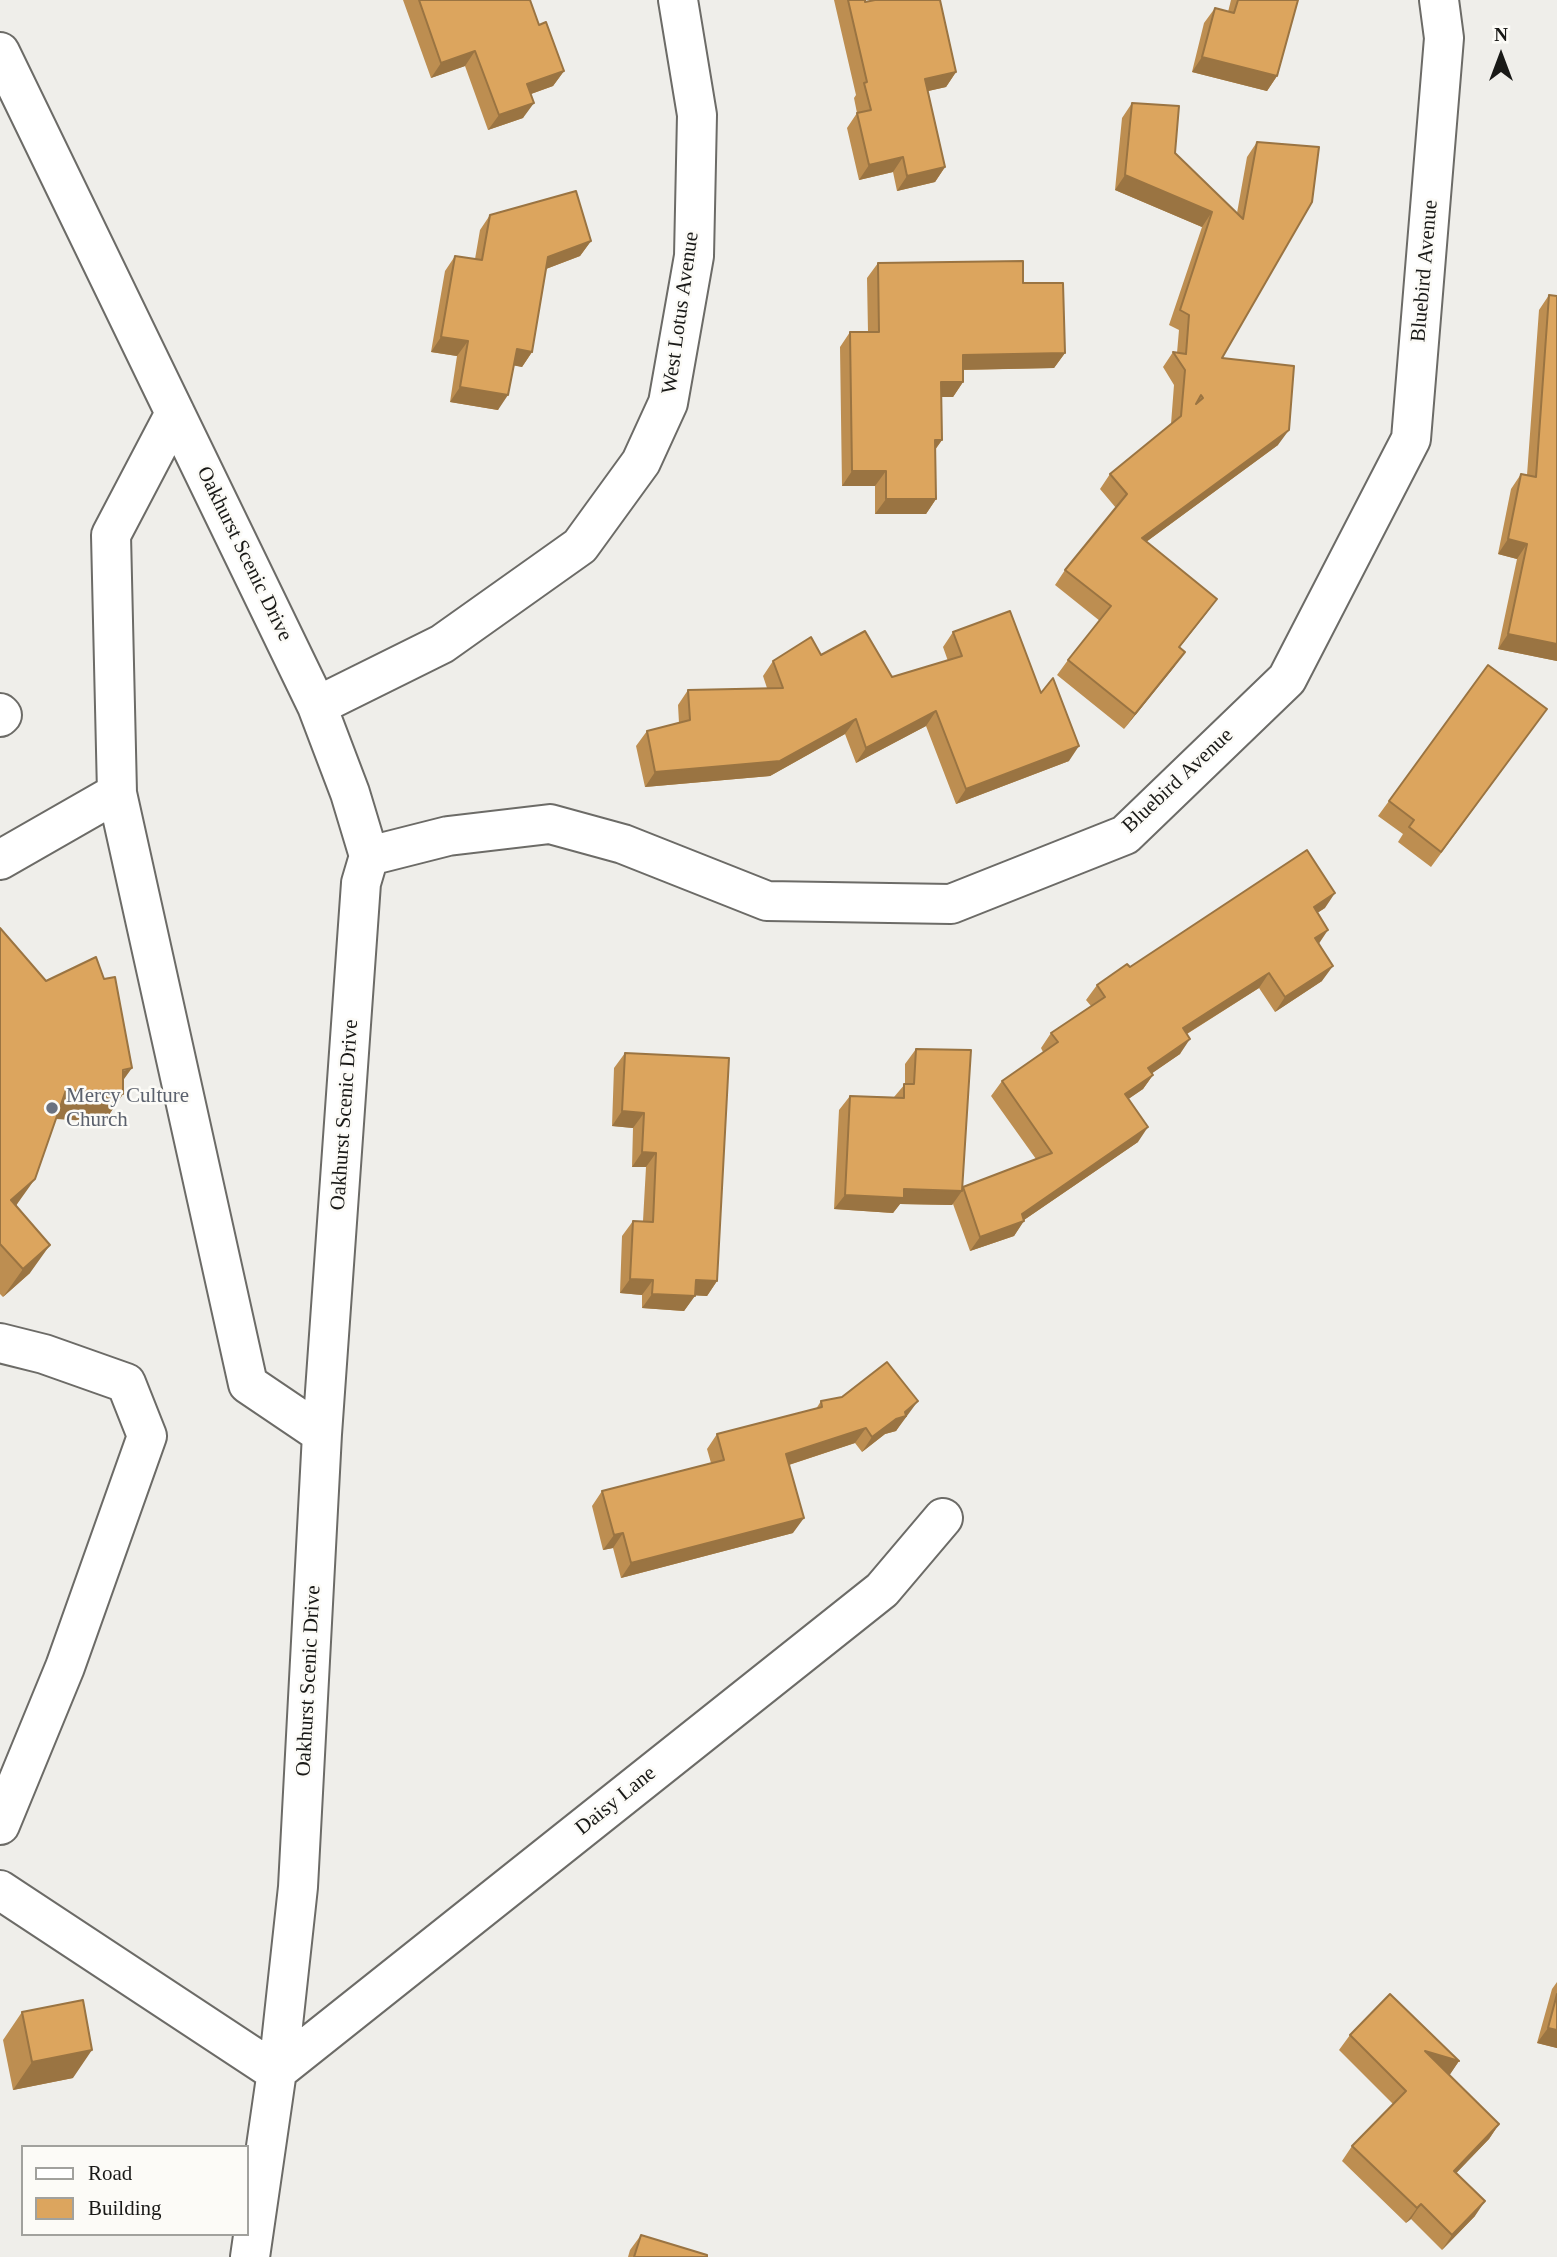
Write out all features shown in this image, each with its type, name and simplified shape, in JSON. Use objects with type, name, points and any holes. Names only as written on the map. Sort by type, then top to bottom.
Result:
[{"type":"street","name":"West Lotus Avenue","points":[[317,706],[442,644],[580,546],[641,462],[668,403],[694,256],[698,115],[677,0]]},
{"type":"street","name":"Bluebird Avenue","points":[[369,856],[448,836],[550,824],[623,844],[766,901],[951,904],[1125,835],[1287,678],[1411,439],[1444,38],[1439,0]]},
{"type":"street","name":"Oakhurst Scenic Drive","points":[[0,52],[317,706],[350,793],[369,856],[361,883],[323,1434],[298,1887],[281,2043],[250,2257]]},
{"type":"street","points":[[175,413],[111,535],[117,793],[248,1384],[323,1434]]},
{"type":"street","points":[[0,860],[117,793]]},
{"type":"street","points":[[0,1343],[44,1354],[126,1383],[147,1436],[65,1667],[2,1810]]},
{"type":"street","name":"Daisy Lane","points":[[276,2072],[882,1590],[943,1518]]},
{"type":"street","points":[[0,1890],[276,2072]]},
{"type":"building","points":[[419,0],[530,0],[539,25],[546,22],[564,71],[527,84],[534,103],[499,115],[475,51],[441,63]]},
{"type":"building","points":[[848,0],[940,0],[956,72],[925,79],[945,167],[907,176],[903,157],[869,165],[857,113],[871,110]]},
{"type":"building","points":[[1238,0],[1298,0],[1277,76],[1202,57],[1215,8],[1234,13]]},
{"type":"building","points":[[1132,103],[1179,106],[1175,153],[1243,219],[1257,142],[1319,147],[1312,202],[1222,358],[1294,366],[1289,430],[1142,538],[1217,599],[1179,647],[1185,652],[1135,714],[1068,660],[1111,606],[1065,570],[1127,494],[1110,474],[1181,416],[1185,370],[1173,352],[1186,354],[1189,315],[1180,310],[1212,212],[1125,175]]},
{"type":"building","points":[[576,191],[591,241],[548,257],[532,352],[517,349],[508,395],[460,387],[468,341],[441,337],[455,256],[482,260],[490,215]]},
{"type":"building","points":[[1023,261],[1023,283],[1063,283],[1065,353],[963,355],[963,382],[941,382],[942,440],[935,440],[936,499],[886,499],[886,471],[852,471],[850,332],[879,332],[878,263]]},
{"type":"building","points":[[1549,295],[1557,296],[1557,644],[1508,634],[1527,544],[1508,539],[1521,474],[1536,477]]},
{"type":"building","points":[[1010,611],[1041,693],[1053,678],[1079,746],[966,789],[936,711],[866,748],[856,719],[780,761],[655,772],[647,731],[690,720],[688,690],[783,688],[773,661],[811,637],[821,655],[865,631],[892,677],[962,656],[953,632]]},
{"type":"building","points":[[1488,665],[1547,709],[1441,852],[1409,827],[1414,820],[1389,801]]},
{"type":"building","points":[[1307,850],[1335,893],[1314,907],[1328,930],[1315,938],[1333,966],[1285,997],[1269,973],[1183,1028],[1190,1039],[1148,1068],[1153,1075],[1125,1094],[1148,1127],[1022,1214],[1024,1221],[980,1237],[963,1187],[1052,1153],[1002,1081],[1058,1042],[1051,1033],[1105,997],[1097,985],[1127,964],[1130,967]]},
{"type":"building","name":"Mercy Culture Church","points":[[0,928],[46,981],[96,957],[104,979],[115,977],[132,1068],[123,1070],[123,1094],[66,1090],[35,1179],[11,1200],[50,1245],[23,1269],[0,1244]]},
{"type":"building","points":[[916,1049],[971,1050],[962,1191],[904,1189],[904,1198],[845,1195],[850,1096],[904,1098],[904,1084],[914,1084]]},
{"type":"building","points":[[625,1053],[729,1058],[717,1281],[696,1280],[695,1296],[652,1294],[653,1280],[630,1279],[633,1221],[653,1222],[656,1153],[642,1152],[644,1113],[622,1111]]},
{"type":"building","points":[[887,1362],[918,1401],[905,1412],[906,1416],[896,1419],[872,1437],[866,1428],[786,1454],[804,1518],[631,1563],[623,1533],[614,1535],[602,1491],[724,1460],[717,1434],[822,1407],[821,1401],[842,1397]]},
{"type":"building","points":[[1390,1994],[1459,2061],[1425,2051],[1499,2124],[1454,2171],[1485,2201],[1452,2235],[1421,2204],[1417,2208],[1352,2146],[1406,2091],[1350,2035]]},
{"type":"building","points":[[1557,1994],[1557,2030],[1548,2028]]},
{"type":"building","points":[[83,2000],[92,2050],[32,2062],[22,2012]]},
{"type":"building","points":[[641,2235],[707,2255],[707,2257],[634,2257]]},
{"type":"place","name":"Mercy Culture Church","points":[[52,1108]]}]
